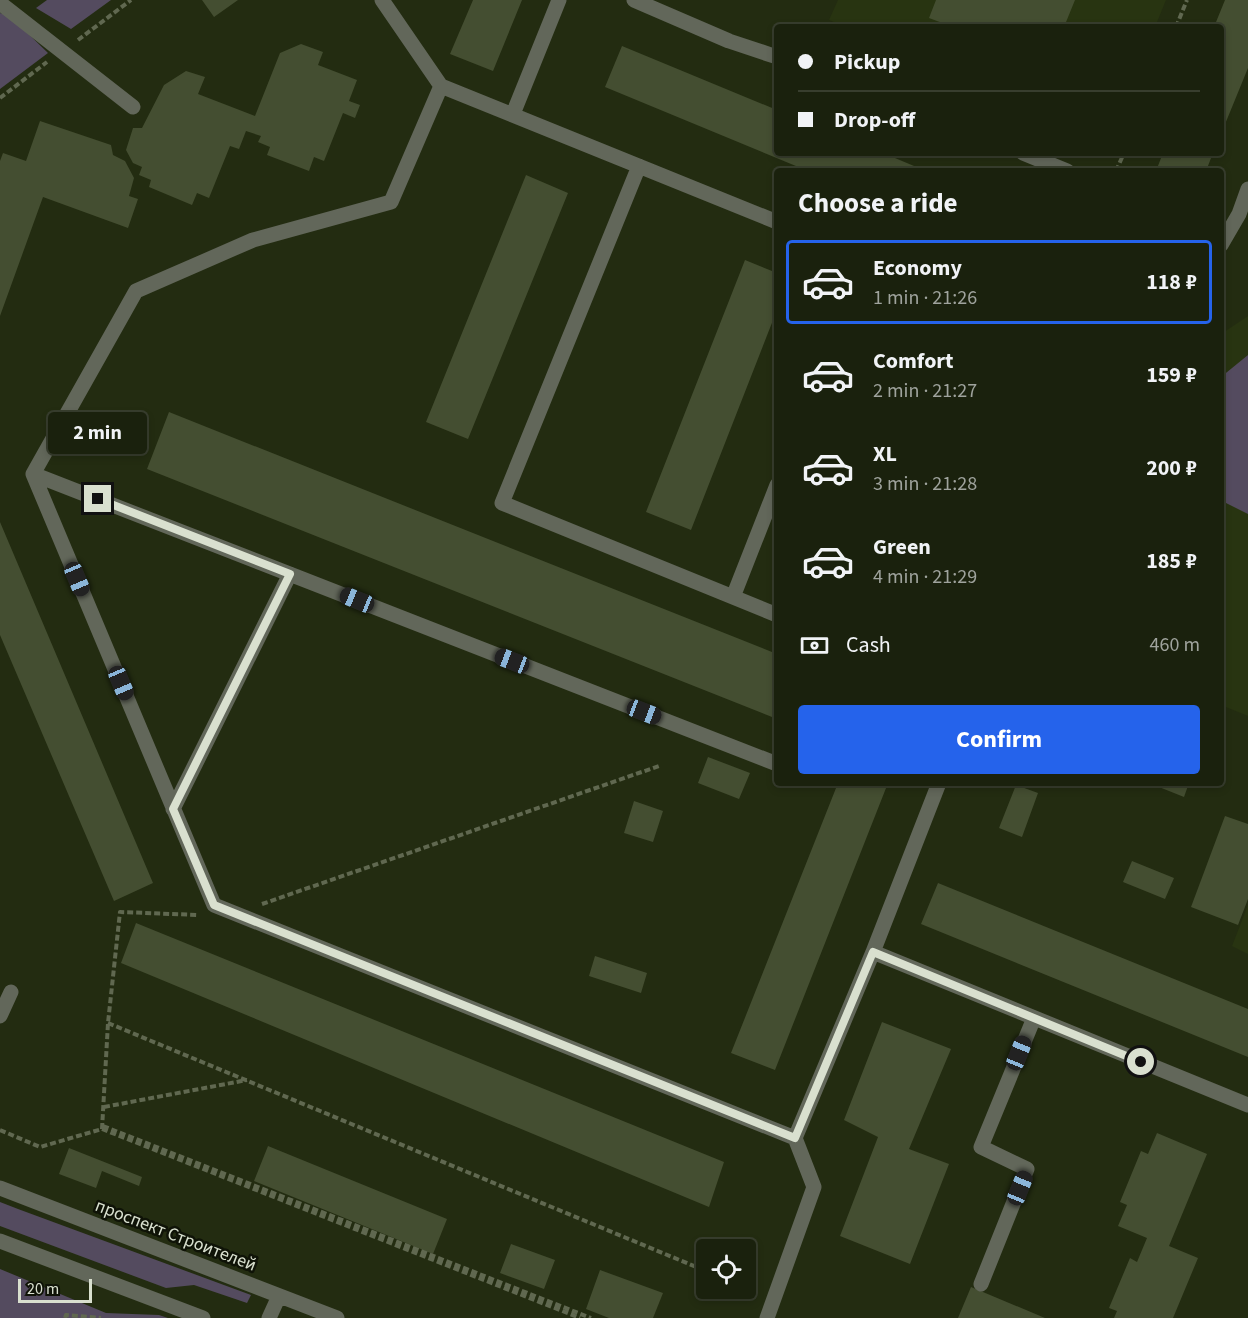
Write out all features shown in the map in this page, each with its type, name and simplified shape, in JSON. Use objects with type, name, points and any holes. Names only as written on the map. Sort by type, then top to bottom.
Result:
[{"type":"street","points":[[382,0],[441,86],[774,221]]},
{"type":"street","points":[[513,114],[559,0]]},
{"type":"street","points":[[634,0],[729,41],[774,56]]},
{"type":"street","points":[[0,3],[133,107]]},
{"type":"street","points":[[33,474],[136,291],[253,240],[391,202],[441,86]]},
{"type":"street","points":[[1030,156],[1060,168]]},
{"type":"street","points":[[639,166],[502,502],[774,614]]},
{"type":"street","points":[[1224,240],[1239,214],[1248,189]]},
{"type":"street","points":[[33,474],[774,763]]},
{"type":"street","points":[[33,474],[214,905],[795,1138]]},
{"type":"street","points":[[732,597],[774,492]]},
{"type":"street","points":[[173,809],[290,574]]},
{"type":"street","points":[[767,1318],[814,1187],[795,1138],[873,952],[938,786]]},
{"type":"street","points":[[873,952],[1248,1105]]},
{"type":"street","points":[[0,1016],[11,992]]},
{"type":"street","points":[[981,1284],[1028,1169],[981,1147],[1034,1018]]},
{"type":"street","name":"проспект Строителей","points":[[0,1188],[337,1318]]},
{"type":"street","points":[[0,1241],[202,1318]]},
{"type":"street","points":[[269,1318],[279,1296]]},
{"type":"path","points":[[1177,24],[1187,0]]},
{"type":"path","points":[[239,915],[257,905],[659,766]]},
{"type":"path","points":[[103,1127],[108,1023],[120,912],[206,915]]},
{"type":"path","points":[[108,1023],[696,1267]]},
{"type":"path","points":[[104,1107],[248,1080]]},
{"type":"path","points":[[103,1127],[580,1318]]},
{"type":"path","points":[[0,1130],[40,1148],[103,1127],[591,1318]]},
{"type":"path","points":[[66,1318],[66,1315],[101,1318]]},
{"type":"shaded area","points":[[47,0],[111,0],[71,29],[36,8]]},
{"type":"shaded area","points":[[838,0],[1166,0],[1156,24],[839,24],[829,20]]},
{"type":"shaded area","points":[[0,13],[11,17],[48,53],[0,89]]},
{"type":"shaded area","points":[[1248,316],[1248,716],[1224,706],[1224,332]]},
{"type":"shaded area","points":[[1248,355],[1248,514],[1224,500],[1224,375]]},
{"type":"shaded area","points":[[1248,905],[1248,954],[1232,946]]},
{"type":"shaded area","points":[[0,1202],[251,1295],[247,1303],[194,1285],[166,1288],[0,1226]]},
{"type":"shaded area","points":[[0,1269],[106,1313],[159,1315],[168,1318],[0,1318]]},
{"type":"building","points":[[202,0],[238,0],[214,17]]},
{"type":"building","points":[[473,0],[522,0],[493,71],[450,54]]},
{"type":"building","points":[[936,0],[1075,0],[1065,24],[945,24],[929,18]]},
{"type":"building","points":[[1225,0],[1248,0],[1248,68],[1224,127],[1224,24],[1215,24]]},
{"type":"building","points":[[301,44],[323,52],[318,65],[357,80],[349,101],[360,105],[355,118],[343,113],[324,161],[314,157],[309,171],[267,155],[270,147],[258,142],[261,136],[246,131],[239,149],[230,146],[209,198],[197,193],[192,205],[149,187],[151,180],[139,175],[142,167],[133,163],[126,150],[133,128],[142,128],[164,85],[186,71],[205,77],[198,94],[255,116],[280,53]]},
{"type":"building","points":[[622,46],[774,109],[774,156],[890,156],[919,168],[801,168],[605,87]]},
{"type":"building","points":[[40,121],[111,145],[113,155],[125,161],[134,178],[129,196],[138,199],[128,228],[43,197],[0,316],[0,161],[3,153],[26,161]]},
{"type":"building","points":[[1162,156],[1212,156],[1207,168],[1157,168]]},
{"type":"building","points":[[526,175],[568,193],[468,439],[426,422]]},
{"type":"building","points":[[745,260],[774,272],[774,318],[691,530],[646,512]]},
{"type":"building","points":[[169,412],[774,653],[774,718],[147,469]]},
{"type":"building","points":[[0,522],[153,883],[114,901],[0,635]]},
{"type":"building","points":[[708,757],[750,773],[739,799],[698,783]]},
{"type":"building","points":[[837,786],[887,786],[775,1070],[731,1053]]},
{"type":"building","points":[[1016,786],[1038,793],[1022,837],[999,828]]},
{"type":"building","points":[[1156,786],[1188,786],[1184,797]]},
{"type":"building","points":[[634,801],[663,811],[653,842],[624,833]]},
{"type":"building","points":[[1225,816],[1248,824],[1248,899],[1238,925],[1191,907]]},
{"type":"building","points":[[1132,861],[1174,878],[1165,899],[1123,882]]},
{"type":"building","points":[[938,883],[1248,1009],[1248,1057],[921,924]]},
{"type":"building","points":[[136,923],[724,1162],[709,1207],[121,963]]},
{"type":"building","points":[[595,956],[647,973],[641,993],[589,976]]},
{"type":"building","points":[[882,1022],[951,1049],[909,1149],[949,1164],[910,1264],[840,1236],[878,1137],[844,1120]]},
{"type":"building","points":[[1157,1133],[1207,1154],[1169,1246],[1198,1258],[1173,1318],[1114,1318],[1117,1311],[1109,1308],[1130,1258],[1137,1262],[1147,1238],[1118,1226],[1127,1205],[1120,1202],[1141,1151],[1148,1154]]},
{"type":"building","points":[[268,1146],[447,1219],[433,1254],[254,1181]]},
{"type":"building","points":[[69,1148],[142,1177],[139,1186],[102,1171],[96,1188],[59,1174]]},
{"type":"building","points":[[511,1244],[555,1260],[544,1289],[500,1273]]},
{"type":"building","points":[[600,1270],[663,1293],[653,1318],[609,1318],[586,1309]]},
{"type":"building","points":[[971,1287],[1045,1318],[958,1318]]},
{"type":"route","points":[[98,499],[290,574],[173,809],[214,905],[795,1138],[873,952],[1141,1062]]}]
